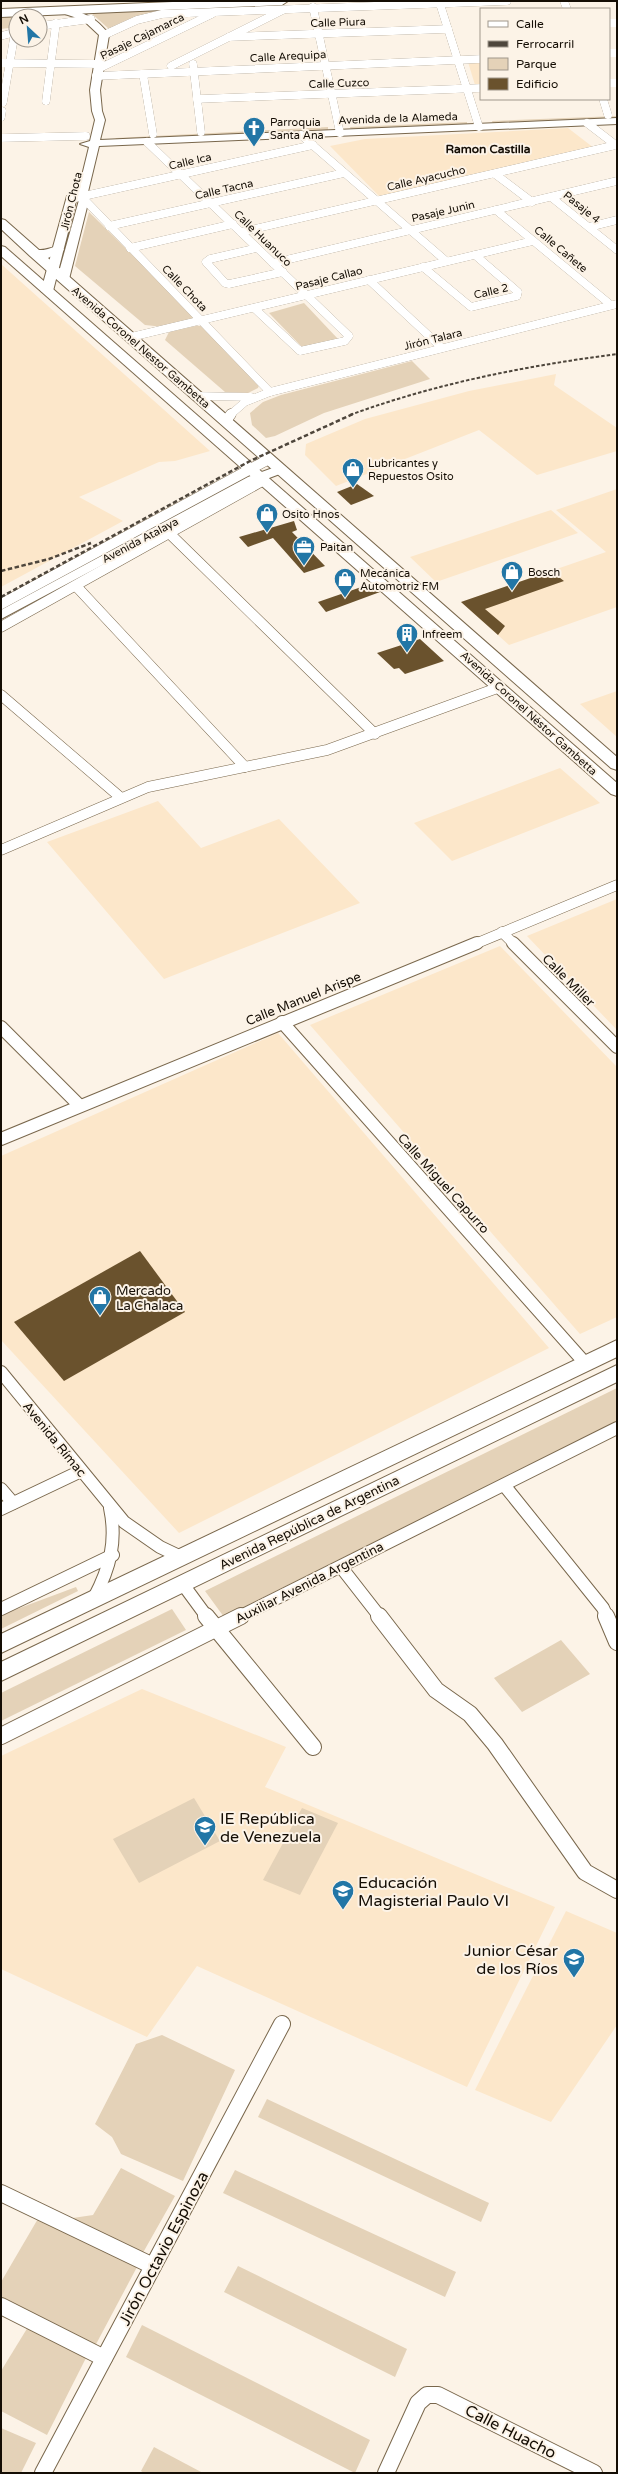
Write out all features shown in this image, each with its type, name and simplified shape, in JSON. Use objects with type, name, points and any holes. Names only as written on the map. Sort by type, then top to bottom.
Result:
[{"type":"highway","points":[[1,7],[151,1]]},
{"type":"highway","points":[[1,13],[62,10],[284,5]]},
{"type":"main road","name":"Avenida Coronel Nestor Gambetta","points":[[1,223],[52,270],[281,469]]},
{"type":"main road","name":"Avenida Coronel Nestor Gambetta","points":[[1,250],[258,475]]},
{"type":"main road","points":[[34,253],[47,255],[58,250]]},
{"type":"main road","name":"Avenida Coronel Néstor Gambetta","points":[[281,469],[617,765]]},
{"type":"main road","name":"Avenida Coronel Néstor Gambetta","points":[[258,475],[500,686],[617,791]]},
{"type":"main road","name":"Avenida República de Argentina","points":[[1,1644],[617,1348]]},
{"type":"main road","name":"Avenida República de Argentina","points":[[1,1672],[617,1373]]},
{"type":"street","points":[[62,10],[91,19],[96,23],[104,35],[137,20],[154,15],[284,5],[313,7],[507,1]]},
{"type":"street","points":[[440,4],[478,124]]},
{"type":"street","points":[[171,66],[229,37],[284,5]]},
{"type":"street","points":[[313,7],[339,130]]},
{"type":"street","name":"Pasaje Cajamarca","points":[[97,70],[218,11]]},
{"type":"street","points":[[48,24],[91,19]]},
{"type":"street","points":[[46,101],[56,23]]},
{"type":"street","name":"Calle Piura","points":[[229,37],[448,29]]},
{"type":"street","name":"Jirón Chota","points":[[63,279],[91,140],[100,120],[95,112],[97,70],[104,35]]},
{"type":"street","points":[[3,102],[5,63],[10,48]]},
{"type":"street","name":"Calle Arequipa","points":[[97,70],[143,74],[193,68],[457,57],[480,54]]},
{"type":"street","points":[[191,56],[201,132]]},
{"type":"street","name":"Calle Arequipa","points":[[457,57],[480,59]]},
{"type":"street","points":[[5,63],[51,64],[97,70]]},
{"type":"street","name":"Calle Arequipa","points":[[97,70],[171,66],[193,68]]},
{"type":"street","points":[[143,74],[150,138]]},
{"type":"street","name":"Calle Cuzco","points":[[197,99],[480,88]]},
{"type":"street","points":[[604,100],[614,117]]},
{"type":"street","name":"Avenida de la Alameda","points":[[150,138],[201,132],[339,130],[614,117]]},
{"type":"street","name":"Avenida de la Alameda","points":[[478,124],[586,123],[614,117]]},
{"type":"street","points":[[586,123],[617,146]]},
{"type":"street","name":"Avenida de la Alameda","points":[[91,140],[301,135],[339,130]]},
{"type":"street","points":[[301,135],[446,262]]},
{"type":"street","points":[[1,138],[91,140]]},
{"type":"street","name":"Calle Huanuco","points":[[150,138],[181,175],[349,336],[348,339],[300,351],[295,348],[254,308]]},
{"type":"street","name":"Calle Ica","points":[[79,198],[313,145]]},
{"type":"street","name":"Calle Ayacucho","points":[[241,232],[617,146]]},
{"type":"street","name":"Calle Tacna","points":[[109,226],[344,173]]},
{"type":"street","points":[[495,174],[532,202]]},
{"type":"street","name":"Pasaje Junin","points":[[273,263],[617,182]]},
{"type":"street","name":"Pasaje 4","points":[[551,197],[617,250]]},
{"type":"street","name":"Jirón Chota","points":[[47,291],[58,250],[79,198]]},
{"type":"street","name":"Calle Chota","points":[[79,198],[109,226],[270,392]]},
{"type":"street","name":"Calle Cañete","points":[[496,210],[614,305]]},
{"type":"street","points":[[589,227],[617,220]]},
{"type":"street","points":[[130,248],[233,224]]},
{"type":"street","name":"Pasaje Callao","points":[[131,338],[533,241]]},
{"type":"street","points":[[257,248],[210,259],[206,262],[225,283],[229,284],[283,272]]},
{"type":"street","name":"Calle 2","points":[[423,267],[471,307],[478,308],[517,296],[518,292],[475,254]]},
{"type":"street","points":[[369,280],[442,348]]},
{"type":"street","name":"Jirón Talara","points":[[226,421],[236,408],[254,397],[270,392],[614,305]]},
{"type":"street","name":"Jirón Talara","points":[[197,396],[226,398],[254,397]]},
{"type":"street","name":"Avenida Atalaya","points":[[1,627],[170,534],[258,475],[269,459]]},
{"type":"street","name":"Avenida Atalaya","points":[[1,604],[258,475],[281,469]]},
{"type":"street","name":"Avenida Atalaya","points":[[1,615],[258,475]]},
{"type":"street","points":[[170,534],[375,734]]},
{"type":"street","points":[[76,586],[245,767]]},
{"type":"street","points":[[1,850],[120,797],[148,787],[327,750],[375,734],[500,686]]},
{"type":"street","points":[[1,695],[120,797]]},
{"type":"street","name":"Calle Manuel Arispe","points":[[1,1139],[79,1105],[617,885]]},
{"type":"street","name":"Calle Miller","points":[[502,932],[617,1047]]},
{"type":"street","name":"Calle Miguel Capurro","points":[[282,1022],[585,1363]]},
{"type":"street","points":[[1,1027],[79,1105]]},
{"type":"street","name":"Avenida Rímac","points":[[1,1372],[109,1506],[141,1535],[181,1557]]},
{"type":"street","name":"Auxiliar Avenida Argentina","points":[[1,1736],[617,1428]]},
{"type":"street","points":[[1,1509],[81,1471]]},
{"type":"street","points":[[504,1485],[603,1608],[617,1642]]},
{"type":"street","points":[[1,1488],[14,1503]]},
{"type":"street","name":"Avenida Rímac","points":[[94,1598],[106,1577],[113,1555],[114,1522],[109,1506]]},
{"type":"street","points":[[1,1608],[113,1555]]},
{"type":"street","points":[[341,1567],[431,1684],[470,1714],[495,1744],[585,1872],[617,1890]]},
{"type":"street","points":[[182,1583],[216,1629],[313,1747]]},
{"type":"street","name":"Jirón Octavio Espinoza","points":[[43,2473],[282,2024]]},
{"type":"street","points":[[1,2193],[153,2266]]},
{"type":"street","points":[[1,2306],[104,2358]]},
{"type":"street","name":"Calle Huacho","points":[[386,2473],[418,2403],[427,2395],[438,2395],[458,2404],[594,2473]]},
{"type":"shaded area","points":[[480,61],[480,84],[475,85],[468,62]]},
{"type":"shaded area","points":[[568,128],[594,148],[379,196],[330,146],[365,139]]},
{"type":"shaded area","points":[[1,264],[210,451],[175,461],[159,462],[79,497],[123,521],[1,587]]},
{"type":"shaded area","points":[[556,374],[554,385],[617,428],[617,451],[537,475],[479,430],[336,486],[305,455],[306,444],[365,419],[469,391]]},
{"type":"shaded area","points":[[617,489],[617,607],[509,645],[461,602],[606,552],[556,510]]},
{"type":"shaded area","points":[[551,510],[578,533],[436,582],[410,557]]},
{"type":"shaded area","points":[[617,691],[617,737],[580,704]]},
{"type":"shaded area","points":[[560,768],[600,803],[452,861],[414,823]]},
{"type":"shaded area","points":[[158,801],[201,848],[279,819],[360,903],[164,979],[47,842]]},
{"type":"shaded area","points":[[617,899],[617,1030],[527,936]]},
{"type":"shaded area","points":[[500,946],[617,1067],[617,1317],[580,1334],[310,1025]]},
{"type":"shaded area","points":[[278,1033],[549,1348],[179,1533],[1,1340],[1,1156]]},
{"type":"shaded area","name":"IE República de Venezuela","points":[[142,1689],[286,1747],[265,1787],[555,1907],[467,2087],[197,1966],[147,2037],[1,1969],[1,1756]]},
{"type":"shaded area","name":"Junior César de los Ríos","points":[[566,1911],[617,1933],[617,2025],[551,2122],[475,2090]]},
{"type":"green space","points":[[175,7],[174,11],[157,12],[140,16],[109,29],[90,12]]},
{"type":"green space","points":[[8,17],[8,28],[1,29],[1,18]]},
{"type":"green space","points":[[617,116],[617,119],[493,124],[492,121]]},
{"type":"green space","points":[[467,122],[467,125],[351,130],[350,127]]},
{"type":"green space","points":[[328,127],[328,131],[115,140],[116,138]]},
{"type":"green space","points":[[89,212],[194,316],[193,319],[164,327],[145,325],[75,266]]},
{"type":"green space","points":[[304,303],[338,339],[303,348],[269,313]]},
{"type":"green space","points":[[195,326],[202,326],[259,385],[258,388],[248,393],[225,392],[165,340],[169,332]]},
{"type":"green space","points":[[412,361],[430,379],[324,413],[275,436],[266,438],[252,425],[250,413],[263,402],[281,395]]},
{"type":"green space","points":[[617,1388],[617,1421],[224,1617],[205,1591]]},
{"type":"green space","points":[[76,1587],[78,1591],[1,1629],[1,1615]]},
{"type":"green space","points":[[172,1609],[186,1630],[1,1721],[1,1693]]},
{"type":"green space","points":[[561,1640],[590,1674],[522,1712],[494,1678]]},
{"type":"green space","points":[[194,1798],[220,1841],[139,1883],[113,1839]]},
{"type":"green space","points":[[302,1808],[338,1823],[300,1895],[263,1880]]},
{"type":"green space","points":[[162,2035],[235,2070],[183,2181],[121,2154],[112,2137],[95,2124],[136,2044]]},
{"type":"green space","points":[[267,2099],[489,2203],[481,2222],[258,2117]]},
{"type":"green space","points":[[121,2168],[175,2196],[140,2258],[66,2219],[93,2215]]},
{"type":"green space","points":[[235,2170],[456,2272],[445,2297],[223,2193]]},
{"type":"green space","points":[[39,2217],[137,2267],[94,2348],[1,2300],[1,2282]]},
{"type":"green space","points":[[238,2266],[407,2349],[395,2377],[224,2292]]},
{"type":"green space","points":[[142,2325],[370,2440],[355,2473],[126,2357]]},
{"type":"green space","points":[[28,2327],[87,2356],[47,2435],[1,2411],[1,2371]]},
{"type":"green space","points":[[1,2428],[36,2443],[21,2473],[1,2473]]},
{"type":"green space","points":[[154,2447],[203,2473],[144,2473],[141,2471]]},
{"type":"building","points":[[357,484],[374,496],[351,505],[337,492]]},
{"type":"building","points":[[294,521],[297,530],[292,532],[325,566],[304,573],[273,538],[248,547],[239,537]]},
{"type":"building","name":"Bosch","points":[[551,571],[564,581],[485,609],[505,626],[498,635],[461,602]]},
{"type":"building","name":"Mecánica Automotriz FM","points":[[370,584],[380,592],[326,612],[318,602]]},
{"type":"building","name":"Infreem","points":[[420,639],[444,661],[405,674],[399,668],[394,669],[377,653]]},
{"type":"building","name":"Mercado La Chalaca","points":[[140,1251],[185,1312],[64,1381],[14,1322]]},
{"type":"railway","points":[[353,414],[416,394],[482,377],[549,364],[617,354]]},
{"type":"railway","points":[[1,597],[250,461],[353,414]]},
{"type":"railway","points":[[1,571],[49,559],[91,543]]},
{"type":"place","name":"Parroquia Santa Ana","points":[[254,148]]},
{"type":"place","name":"Lubricantes y Repuestos Osito","points":[[353,488]]},
{"type":"place","name":"Osito Hnos","points":[[267,534]]},
{"type":"place","name":"Paitan","points":[[304,566]]},
{"type":"place","name":"Bosch","points":[[512,592]]},
{"type":"place","name":"Mecánica Automotriz FM","points":[[345,598]]},
{"type":"place","name":"Infreem","points":[[407,654]]},
{"type":"place","name":"Mercado La Chalaca","points":[[100,1316]]},
{"type":"place","name":"IE República de Venezuela","points":[[205,1846]]},
{"type":"place","name":"Educación Magisterial Paulo VI","points":[[343,1910]]},
{"type":"place","name":"Junior César de los Ríos","points":[[574,1978]]},
{"type":"district","name":"Ramon Castilla","points":[[488,149]]}]
